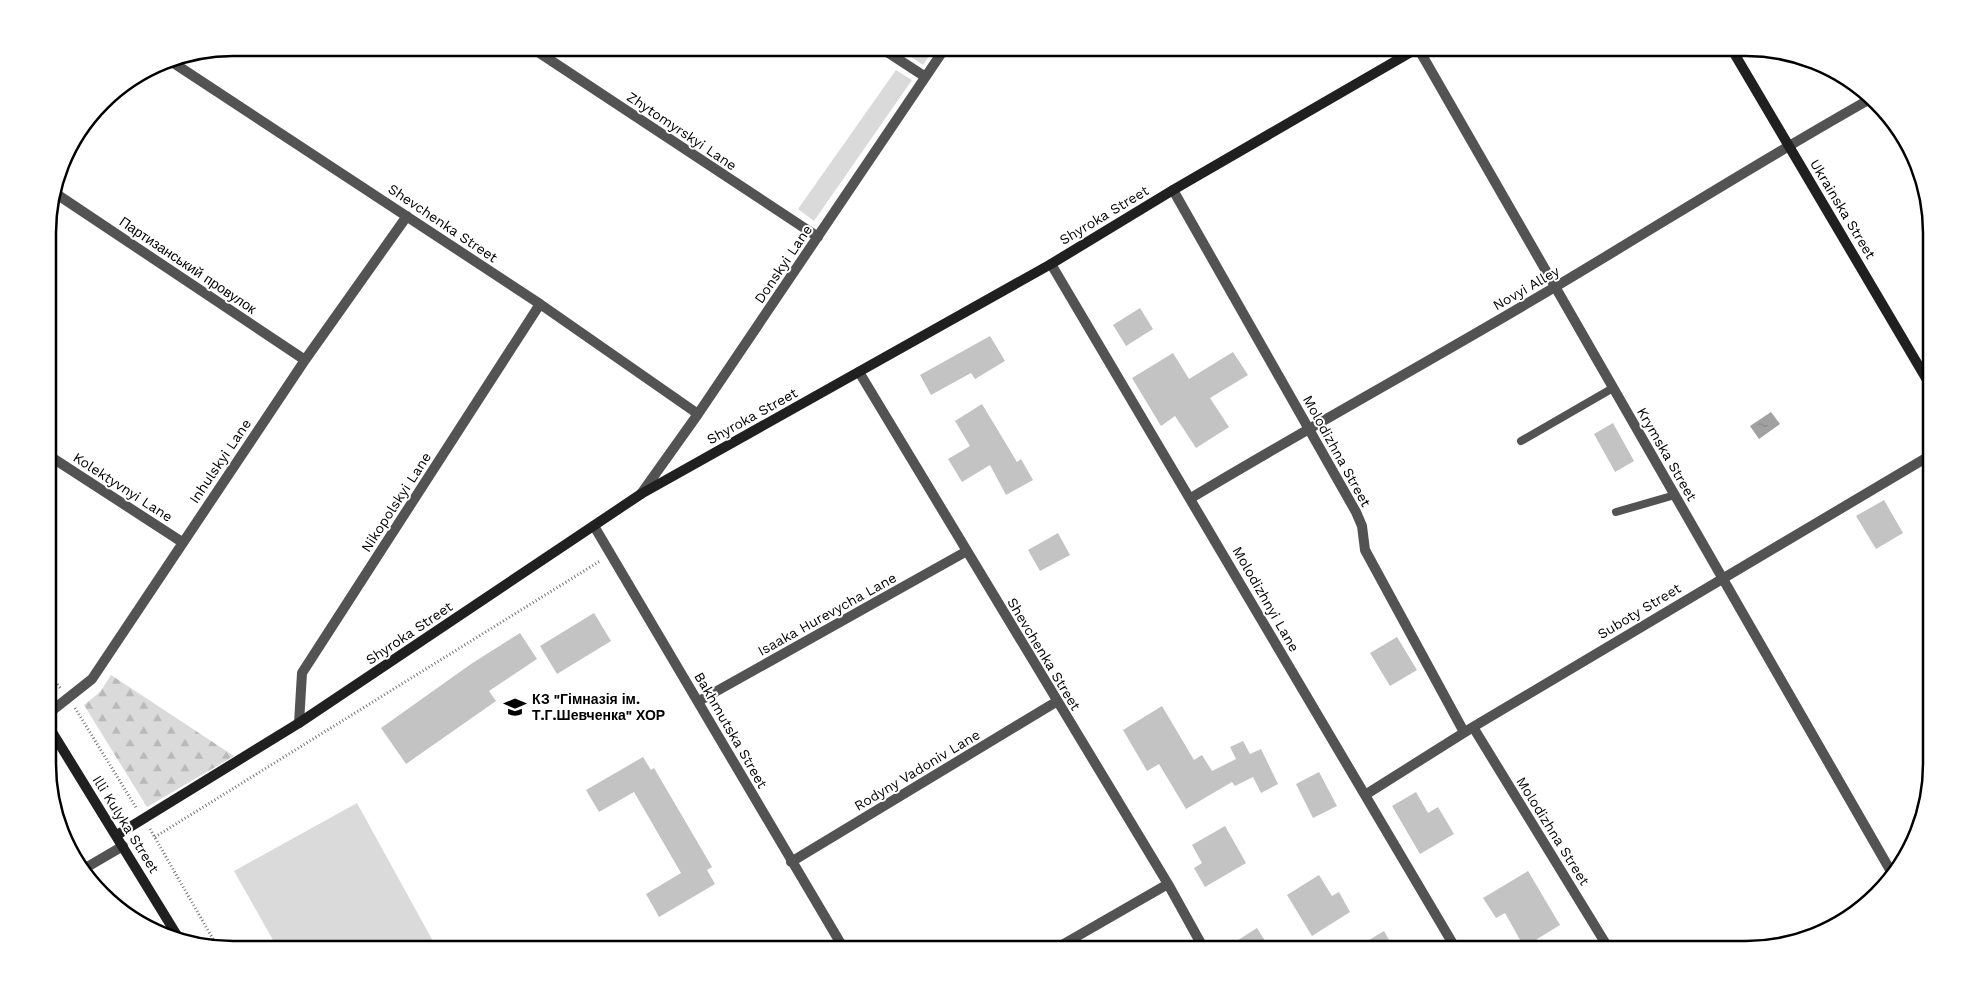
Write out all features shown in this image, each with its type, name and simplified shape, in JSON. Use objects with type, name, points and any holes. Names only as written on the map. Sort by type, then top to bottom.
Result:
[{"type":"street","name":"Zhytomyrskyi Lane","points":[[544,56],[818,237]]},
{"type":"street","points":[[893,56],[924,76]]},
{"type":"street","name":"Donskyi Lane","points":[[641,494],[698,414],[939,56]]},
{"type":"street","name":"Shyroka Street","points":[[117,835],[299,723],[641,494],[1051,264],[1173,190],[1404,56]]},
{"type":"street","name":"Krymska Street","points":[[1423,56],[1554,288],[1675,494],[1889,867]]},
{"type":"street","name":"Ukrainska Street","points":[[1736,56],[1923,373]]},
{"type":"street","name":"Shevchenka Street","points":[[177,65],[540,304],[698,414]]},
{"type":"street","name":"Novyi Alley","points":[[1191,498],[1308,428],[1554,288],[1788,145],[1864,102]]},
{"type":"street","name":"Molodizhna Street","points":[[1173,190],[1359,519],[1365,550],[1468,730],[1604,941]]},
{"type":"street","name":"Партизанський провулок","points":[[60,197],[305,360]]},
{"type":"street","name":"Inhulskyi Lane","points":[[56,707],[92,679],[305,360],[407,216]]},
{"type":"street","name":"Molodizhnyi Lane","points":[[1051,264],[1451,941]]},
{"type":"street","name":"Nikopolskyi Lane","points":[[299,723],[302,673],[540,304]]},
{"type":"street","name":"Shevchenka Street","points":[[859,372],[1056,702],[1168,884],[1200,941]]},
{"type":"street","name":"Suboty Street","points":[[1365,796],[1468,730],[1923,460]]},
{"type":"street","name":"Kolektyvnyi Lane","points":[[57,461],[182,542]]},
{"type":"street","name":"Bakhmutska Street","points":[[594,526],[839,941]]},
{"type":"street","name":"Isaaka Hurevycha Lane","points":[[699,701],[967,551]]},
{"type":"street","name":"Rodyny Vadoniv Lane","points":[[791,862],[1056,702]]},
{"type":"street","name":"Illi Kulyka Street","points":[[56,738],[174,930]]},
{"type":"street","points":[[89,866],[123,846]]},
{"type":"street","points":[[1069,941],[1168,884]]},
{"type":"lane","points":[[1521,441],[1613,388]]},
{"type":"lane","points":[[1616,512],[1675,494]]},
{"type":"path","points":[[155,837],[611,554]]},
{"type":"green space","points":[[910,56],[929,56],[923,65]]},
{"type":"green space","points":[[896,70],[912,80],[814,221],[798,209]]},
{"type":"green space","points":[[111,675],[234,756],[147,807],[84,705],[100,692]]},
{"type":"green space","points":[[357,803],[433,941],[273,941],[234,871]]},
{"type":"water","points":[[1771,412],[1780,424],[1759,439],[1750,426]]},
{"type":"building","points":[[1140,308],[1153,329],[1126,346],[1113,325]]},
{"type":"building","points":[[990,336],[1005,361],[975,379],[971,373],[931,395],[920,375]]},
{"type":"building","points":[[1233,352],[1248,375],[1210,398],[1229,427],[1196,448],[1175,416],[1161,426],[1132,378],[1173,353],[1189,379]]},
{"type":"building","points":[[982,404],[1017,462],[1021,459],[1033,480],[1006,495],[990,465],[962,482],[948,459],[970,446],[955,421]]},
{"type":"building","points":[[1613,423],[1634,461],[1615,472],[1594,434]]},
{"type":"building","points":[[1884,500],[1903,533],[1876,549],[1856,516]]},
{"type":"building","points":[[1058,533],[1070,555],[1040,571],[1028,550]]},
{"type":"building","points":[[594,613],[611,641],[557,674],[540,646]]},
{"type":"building","points":[[520,633],[537,659],[489,691],[496,701],[406,764],[381,728],[471,664]]},
{"type":"building","points":[[1397,637],[1417,670],[1390,686],[1370,653]]},
{"type":"building","points":[[1162,706],[1194,760],[1202,755],[1212,771],[1236,759],[1230,747],[1243,741],[1250,754],[1261,749],[1278,784],[1261,793],[1253,777],[1235,786],[1232,782],[1186,809],[1159,764],[1147,771],[1123,730]]},
{"type":"building","points":[[643,757],[651,770],[654,768],[712,867],[707,870],[715,884],[659,917],[646,894],[681,873],[634,792],[599,812],[586,790]]},
{"type":"building","points":[[1319,772],[1337,806],[1313,818],[1296,784]]},
{"type":"building","points":[[1416,792],[1428,813],[1438,807],[1454,834],[1420,854],[1392,806]]},
{"type":"building","points":[[1225,826],[1246,863],[1205,887],[1194,868],[1202,863],[1192,845]]},
{"type":"building","points":[[1528,871],[1560,925],[1534,941],[1521,941],[1505,913],[1496,918],[1483,898]]},
{"type":"building","points":[[1319,875],[1332,896],[1339,892],[1350,912],[1312,936],[1287,895]]},
{"type":"building","points":[[1257,928],[1265,941],[1237,941]]},
{"type":"building","points":[[1384,931],[1390,941],[1367,941]]},
{"type":"place","name":"КЗ \"Гімназія ім. Т.Г.Шевченка\" ХОР","points":[[515,707]]}]
